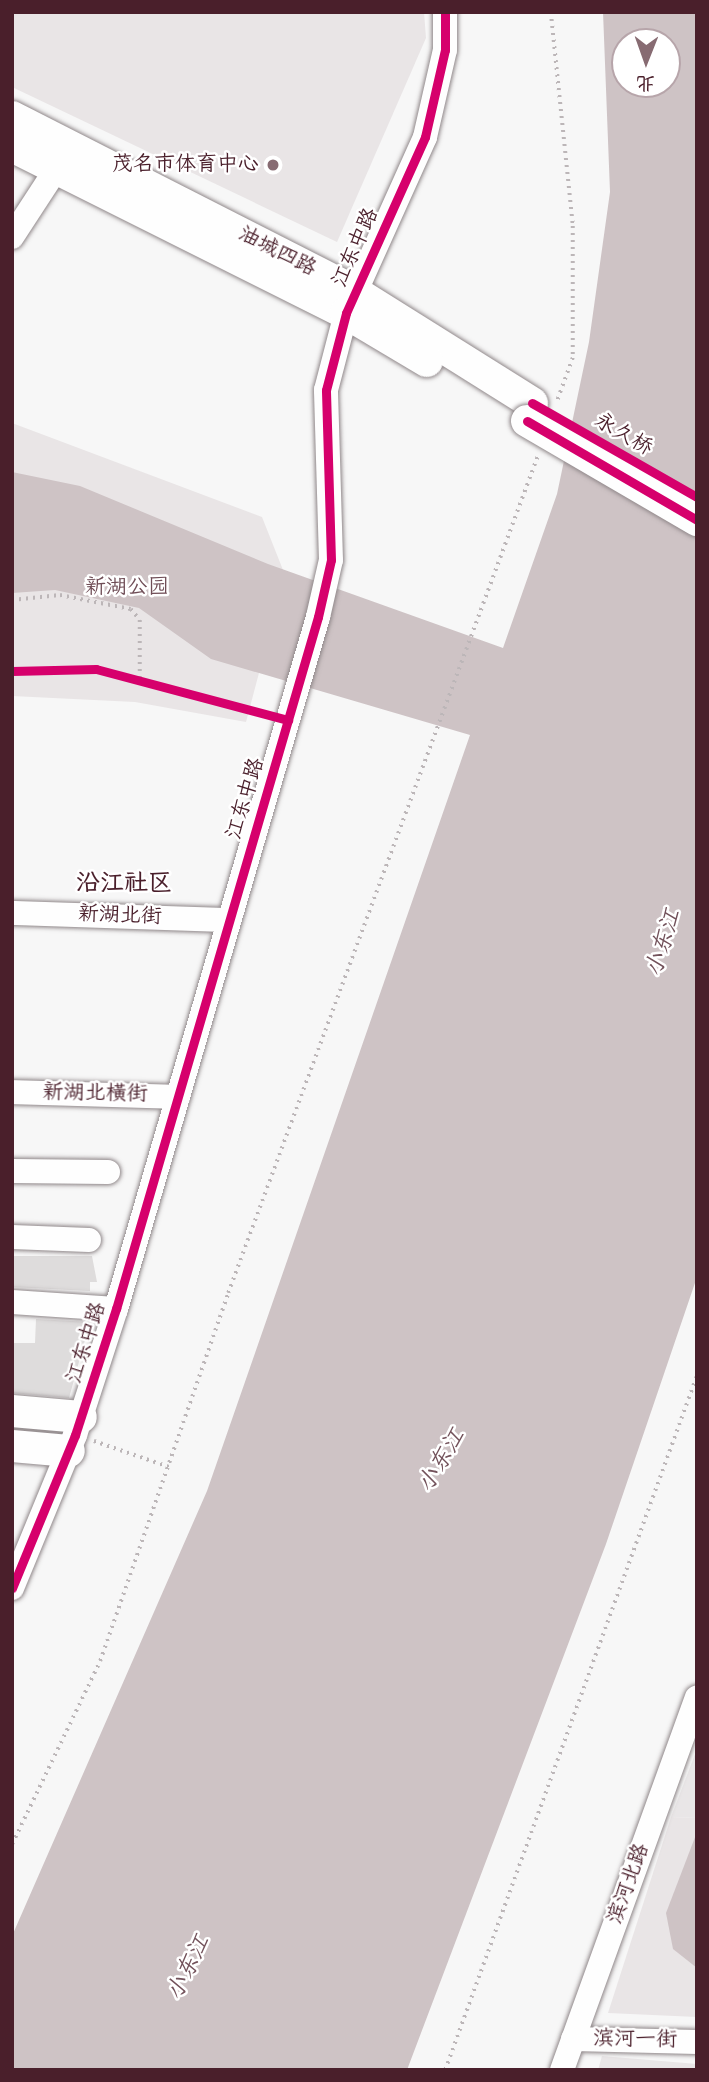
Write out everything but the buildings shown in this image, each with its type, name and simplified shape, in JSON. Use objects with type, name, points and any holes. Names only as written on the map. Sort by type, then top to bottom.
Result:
[{"type":"main road","name":"油城四路","points":[[12,117],[351,302],[539,420]]},
{"type":"main road","name":"油城四路","points":[[12,146],[351,302]]},
{"type":"main road","name":"永久桥","points":[[539,420],[697,497]]},
{"type":"main road","name":"永久桥","points":[[539,420],[697,520]]},
{"type":"main road","points":[[12,1411],[75,1434]]},
{"type":"main road","points":[[12,1446],[75,1434]]},
{"type":"street","name":"江东中路","points":[[12,1588],[75,1434],[116,1309],[331,560],[326,390],[351,302],[425,137],[445,51],[444,12]]},
{"type":"street","points":[[12,237],[57,168]]},
{"type":"street","name":"新湖北街","points":[[12,913],[228,920]]},
{"type":"street","name":"新湖北横街","points":[[12,1092],[178,1097]]},
{"type":"street","points":[[12,1171],[108,1172]]},
{"type":"street","points":[[12,1237],[89,1240]]},
{"type":"street","points":[[12,1303],[116,1309]]},
{"type":"street","name":"滨河北路","points":[[562,2070],[697,1698]]},
{"type":"street","name":"滨河一街","points":[[573,2039],[697,2042]]},
{"type":"path","points":[[12,1844],[100,1661],[172,1468],[228,1293],[539,420],[573,358],[573,226],[551,12]]},
{"type":"path","points":[[12,600],[60,594],[131,609],[140,620],[140,678]]},
{"type":"path","points":[[129,676],[152,682]]},
{"type":"path","points":[[445,2070],[697,1375]]},
{"type":"path","points":[[75,1434],[172,1468]]},
{"type":"shaded area","points":[[697,1749],[697,1818],[671,1817]]},
{"type":"shaded area","points":[[602,2056],[697,2064],[697,2070],[598,2070]]},
{"type":"green space","name":"茂名市体育中心","points":[[12,12],[424,12],[426,38],[337,242],[12,87]]},
{"type":"green space","name":"新湖公园","points":[[12,423],[262,517],[285,575],[246,722],[135,702],[12,696]]},
{"type":"green space","points":[[671,1817],[697,1818],[697,2017],[608,2013]]},
{"type":"water","name":"小东江","points":[[603,12],[697,12],[697,1277],[606,1544],[407,2070],[12,2070],[12,1936],[207,1491],[470,735],[211,659],[139,608],[55,590],[12,593],[12,472],[80,486],[268,564],[503,648],[557,494],[589,342],[610,192]]},
{"type":"water","points":[[697,1832],[697,1968],[673,1949],[666,1913]]},
{"type":"cycle path","points":[[12,1588],[75,1435],[116,1309],[318,617],[331,560],[326,390],[346,313],[425,137],[445,50],[445,12]]},
{"type":"cycle path","points":[[532,403],[697,497]]},
{"type":"cycle path","points":[[527,421],[697,520]]},
{"type":"cycle path","points":[[12,671],[96,669],[288,720]]},
{"type":"place","name":"茂名市体育中心","points":[[273,165]]},
{"type":"district","name":"沿江社区","points":[[124,884]]}]
